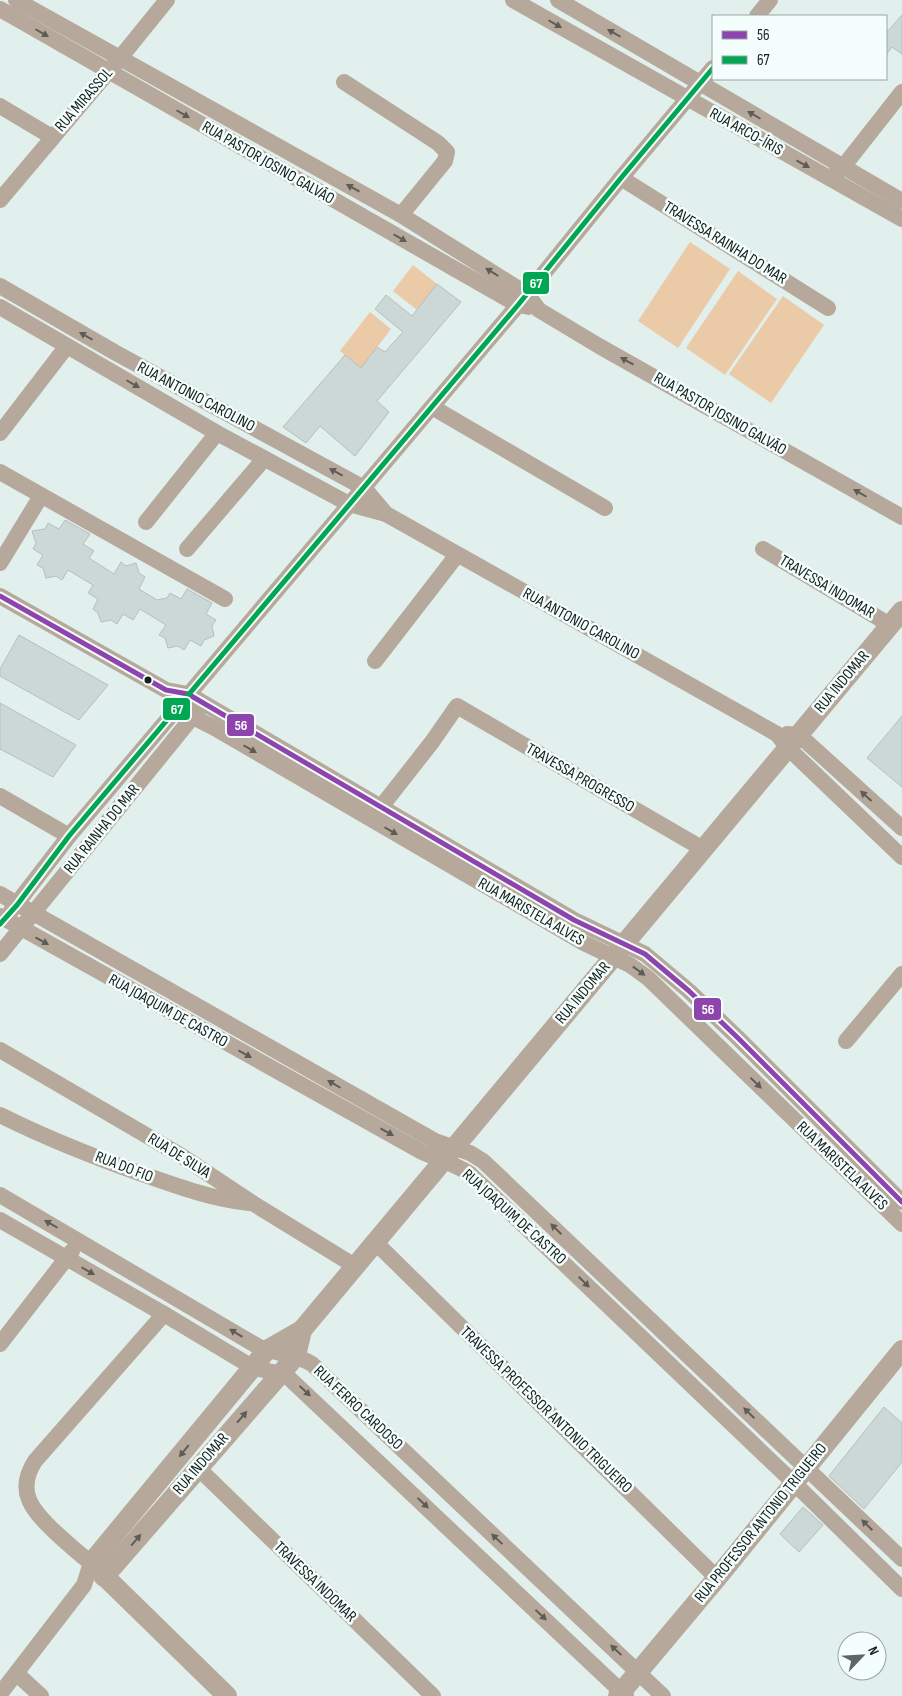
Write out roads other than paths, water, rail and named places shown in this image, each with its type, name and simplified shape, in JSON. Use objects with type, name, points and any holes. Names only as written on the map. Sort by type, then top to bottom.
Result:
[{"type":"street","name":"RUA PASTOR JOSINO GALVÃO","points":[[16,0],[401,215],[539,310],[599,346],[902,517]]},
{"type":"street","name":"RUA MIRASSOL","points":[[0,200],[109,72],[167,0]]},
{"type":"street","name":"RUA ARCO-ÍRIS","points":[[513,0],[902,220]]},
{"type":"street","name":"RUA ARCO-ÍRIS","points":[[558,0],[902,201]]},
{"type":"street","points":[[758,15],[770,0]]},
{"type":"street","name":"RUA PASTOR JOSINO GALVÃO","points":[[0,9],[109,72],[523,299]]},
{"type":"street","name":"RUA RAINHA DO MAR","points":[[2,920],[17,905],[70,836],[188,694],[523,299],[712,69]]},
{"type":"street","points":[[344,82],[438,143],[447,152],[445,161],[401,215]]},
{"type":"street","points":[[830,179],[843,167],[902,92]]},
{"type":"street","points":[[0,106],[52,137]]},
{"type":"street","name":"TRAVESSA RAINHA DO MAR","points":[[621,178],[828,308]]},
{"type":"street","name":"RUA ANTONIO CAROLINO","points":[[0,286],[116,354],[364,488],[386,514]]},
{"type":"street","name":"RUA ANTONIO CAROLINO","points":[[0,307],[264,459],[349,504],[386,514],[788,739],[896,823]]},
{"type":"street","points":[[0,433],[67,346]]},
{"type":"street","points":[[106,369],[116,354]]},
{"type":"street","points":[[432,407],[605,508]]},
{"type":"street","points":[[146,522],[217,433]]},
{"type":"street","points":[[187,549],[264,459]]},
{"type":"street","points":[[0,472],[225,599]]},
{"type":"street","points":[[0,563],[40,496]]},
{"type":"street","name":"TRAVESSA INDOMAR","points":[[763,549],[896,618]]},
{"type":"street","points":[[375,661],[457,555]]},
{"type":"street","name":"RUA MARISTELA ALVES","points":[[0,596],[166,690],[188,694],[204,703],[574,920],[618,951],[630,965],[648,978],[902,1224]]},
{"type":"street","name":"RUA INDOMAR","points":[[0,1694],[252,1367],[267,1350],[302,1330],[703,849],[788,739],[896,618]]},
{"type":"street","name":"RUA MARISTELA ALVES","points":[[166,690],[178,708],[584,943],[618,951],[645,954],[689,991],[739,1039],[902,1202]]},
{"type":"street","name":"RUA RAINHA DO MAR","points":[[0,954],[204,703]]},
{"type":"street","name":"TRAVESSA PROGRESSO","points":[[381,806],[432,742],[457,706],[703,849]]},
{"type":"street","name":"RUA ANTONIO CAROLINO","points":[[788,739],[902,857]]},
{"type":"street","points":[[0,796],[70,836]]},
{"type":"street","points":[[878,833],[896,823]]},
{"type":"street","name":"RUA JOAQUIM DE CASTRO","points":[[0,894],[435,1141],[448,1154]]},
{"type":"street","name":"RUA JOAQUIM DE CASTRO","points":[[2,920],[20,928],[422,1152],[470,1153],[497,1172],[800,1475],[902,1590]]},
{"type":"street","points":[[846,1041],[902,974]]},
{"type":"street","name":"RUA DE SILVA","points":[[0,1050],[180,1156],[355,1266]]},
{"type":"street","name":"RUA DO FIO","points":[[0,1115],[104,1160],[191,1192],[254,1204]]},
{"type":"street","name":"RUA FERRO CARDOSO","points":[[0,1195],[249,1342],[267,1350],[296,1356],[312,1364],[663,1696]]},
{"type":"street","name":"RUA FERRO CARDOSO","points":[[0,1220],[252,1367],[280,1374],[294,1382],[622,1695]]},
{"type":"street","points":[[0,1344],[80,1242]]},
{"type":"street","name":"TRAVESSA PROFESSOR ANTONIO TRIGUEIRO","points":[[375,1242],[717,1578]]},
{"type":"street","points":[[164,1314],[35,1461],[28,1471],[27,1490],[36,1514],[97,1570],[227,1696]]},
{"type":"street","name":"RUA INDOMAR","points":[[97,1570],[198,1468],[296,1356],[302,1330]]},
{"type":"street","name":"RUA PROFESSOR ANTONIO TRIGUEIRO","points":[[622,1695],[638,1671],[717,1578],[902,1350]]},
{"type":"street","points":[[332,1417],[349,1399]]},
{"type":"street","points":[[373,1456],[389,1436]]},
{"type":"street","name":"TRAVESSA INDOMAR","points":[[198,1468],[433,1696]]},
{"type":"street","name":"RUA JOAQUIM DE CASTRO","points":[[800,1475],[902,1559]]},
{"type":"street","points":[[17,1674],[41,1696]]}]
